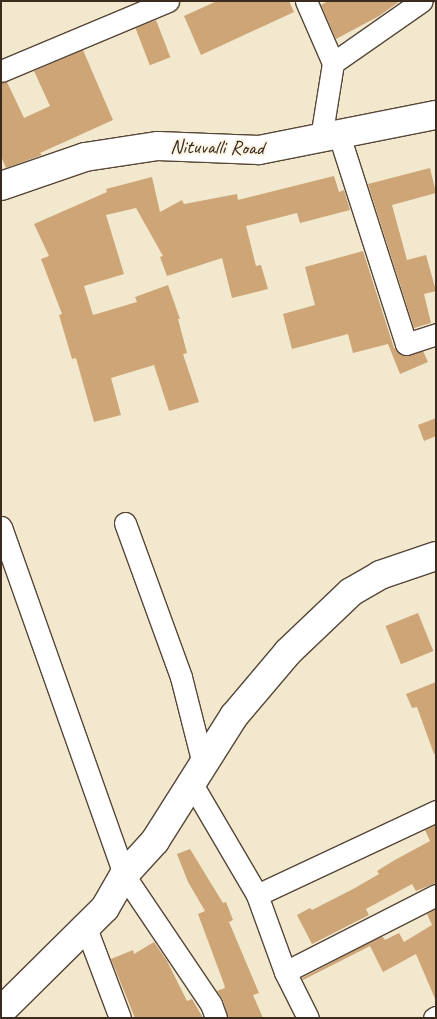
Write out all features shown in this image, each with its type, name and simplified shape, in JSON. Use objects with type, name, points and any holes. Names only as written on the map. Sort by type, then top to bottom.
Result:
[{"type":"street","points":[[1,71],[168,1]]},
{"type":"street","points":[[306,1],[333,63],[330,137],[406,344],[436,334]]},
{"type":"street","points":[[333,63],[422,1]]},
{"type":"street","name":"Nituvalli Road","points":[[1,186],[85,157],[158,146],[259,150],[436,115]]},
{"type":"street","points":[[125,523],[181,677],[198,774],[257,895],[285,972],[308,1018]]},
{"type":"street","points":[[1,526],[124,875],[211,1004],[216,1018]]},
{"type":"street","points":[[1,1011],[105,908],[124,875],[155,841],[234,716],[288,652],[326,613],[351,592],[380,575],[436,556]]},
{"type":"street","points":[[257,895],[436,811]]},
{"type":"street","points":[[285,972],[436,894]]},
{"type":"street","points":[[86,928],[120,1018]]},
{"type":"street","points":[[1,1017],[7,1018]]},
{"type":"building","points":[[217,1],[289,1],[294,12],[201,55],[184,16]]},
{"type":"building","points":[[328,1],[400,1],[379,16],[336,39],[321,5]]},
{"type":"building","points":[[156,20],[170,57],[150,65],[135,28]]},
{"type":"building","points":[[83,50],[113,120],[40,153],[42,155],[6,168],[1,156],[1,83],[7,82],[24,118],[50,106],[34,71]]},
{"type":"building","points":[[430,168],[436,193],[392,205],[407,260],[426,255],[436,291],[424,294],[431,323],[414,328],[368,184]]},
{"type":"building","points":[[334,176],[339,192],[344,190],[350,210],[300,223],[297,213],[246,226],[256,266],[261,265],[268,289],[232,298],[222,258],[167,276],[160,257],[163,256],[136,208],[106,215],[124,274],[84,286],[93,315],[137,302],[135,297],[168,285],[180,319],[178,319],[187,353],[183,354],[199,402],[169,411],[154,365],[111,378],[121,415],[94,422],[76,358],[72,359],[59,315],[62,314],[41,259],[49,256],[34,224],[107,192],[106,189],[152,177],[160,212],[182,200],[184,204],[237,194],[238,200]]},
{"type":"building","points":[[363,251],[394,348],[404,356],[423,351],[428,362],[400,374],[388,344],[353,353],[348,334],[292,349],[283,314],[315,305],[305,267]]},
{"type":"building","points":[[436,418],[436,436],[424,441],[418,425]]},
{"type":"building","points":[[418,613],[433,651],[401,664],[386,626]]},
{"type":"building","points":[[436,682],[436,753],[434,754],[417,707],[412,708],[406,694]]},
{"type":"building","points":[[436,825],[436,883],[416,891],[412,884],[366,909],[369,915],[312,944],[297,915],[310,908],[312,910],[355,888],[379,874],[377,871],[430,841],[425,830]]},
{"type":"building","points":[[190,849],[223,903],[226,902],[233,920],[229,922],[259,993],[253,995],[263,1018],[228,1018],[223,1000],[217,991],[225,988],[224,984],[198,914],[205,911],[188,882],[177,854]]},
{"type":"building","points":[[436,909],[436,1001],[416,954],[383,972],[370,946],[303,980],[302,978],[382,936],[385,940],[399,933],[404,942],[432,925],[427,914]]},
{"type":"building","points":[[154,942],[167,961],[187,1001],[192,999],[203,1018],[135,1018],[111,959],[133,950],[134,954]]}]
